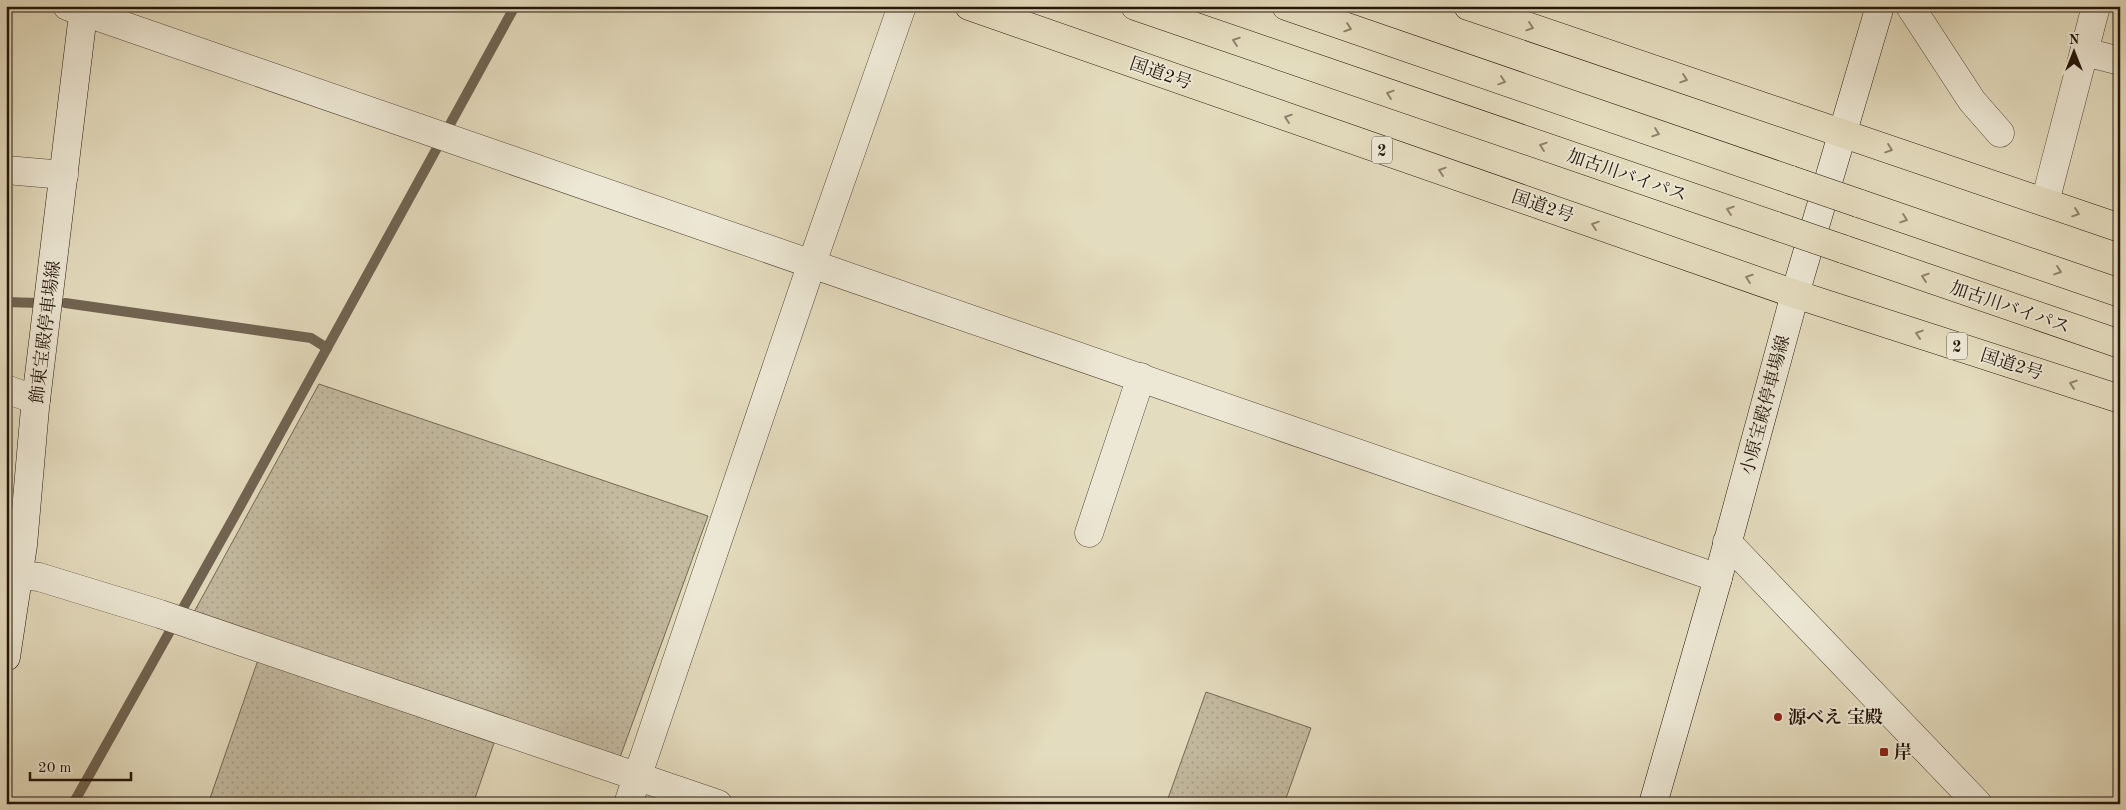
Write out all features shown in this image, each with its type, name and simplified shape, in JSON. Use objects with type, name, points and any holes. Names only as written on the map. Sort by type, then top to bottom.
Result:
[{"type":"highway","name":"国道2号","points":[[969,6],[1795,294],[2119,399]]},
{"type":"highway","name":"加古川バイパス","points":[[1134,6],[2120,344]]},
{"type":"highway","points":[[1286,6],[2120,293]]},
{"type":"highway","points":[[1468,6],[2120,228]]},
{"type":"street","points":[[628,804],[812,263],[902,6]]},
{"type":"street","name":"小原宝殿停車場線","points":[[1652,804],[1718,578],[1795,294],[1880,6]]},
{"type":"street","points":[[1910,6],[1972,101],[2000,133]]},
{"type":"street","points":[[2045,202],[2096,6]]},
{"type":"street","points":[[78,8],[464,144],[1718,578]]},
{"type":"street","name":"飾東宝殿停車場線","points":[[6,657],[18,575],[15,542],[36,400],[64,175],[78,8]]},
{"type":"street","points":[[2085,52],[2120,61]]},
{"type":"street","points":[[6,170],[64,175]]},
{"type":"street","points":[[1089,533],[1141,378]]},
{"type":"street","points":[[6,389],[36,400]]},
{"type":"street","points":[[1727,542],[1978,804]]},
{"type":"street","points":[[18,575],[39,577],[160,614],[718,804]]},
{"type":"shaded area","points":[[319,384],[708,516],[619,760],[194,612]]},
{"type":"shaded area","points":[[258,660],[494,743],[473,804],[208,804]]},
{"type":"shaded area","points":[[1206,692],[1311,728],[1284,804],[1166,804]]},
{"type":"waterway","points":[[73,804],[238,510],[515,6]]},
{"type":"waterway","points":[[6,302],[39,303]]},
{"type":"waterway","points":[[65,303],[311,338],[327,348]]},
{"type":"place","name":"源べえ 宝殿","points":[[1778,717]]},
{"type":"place","name":"岸","points":[[1884,752]]}]
